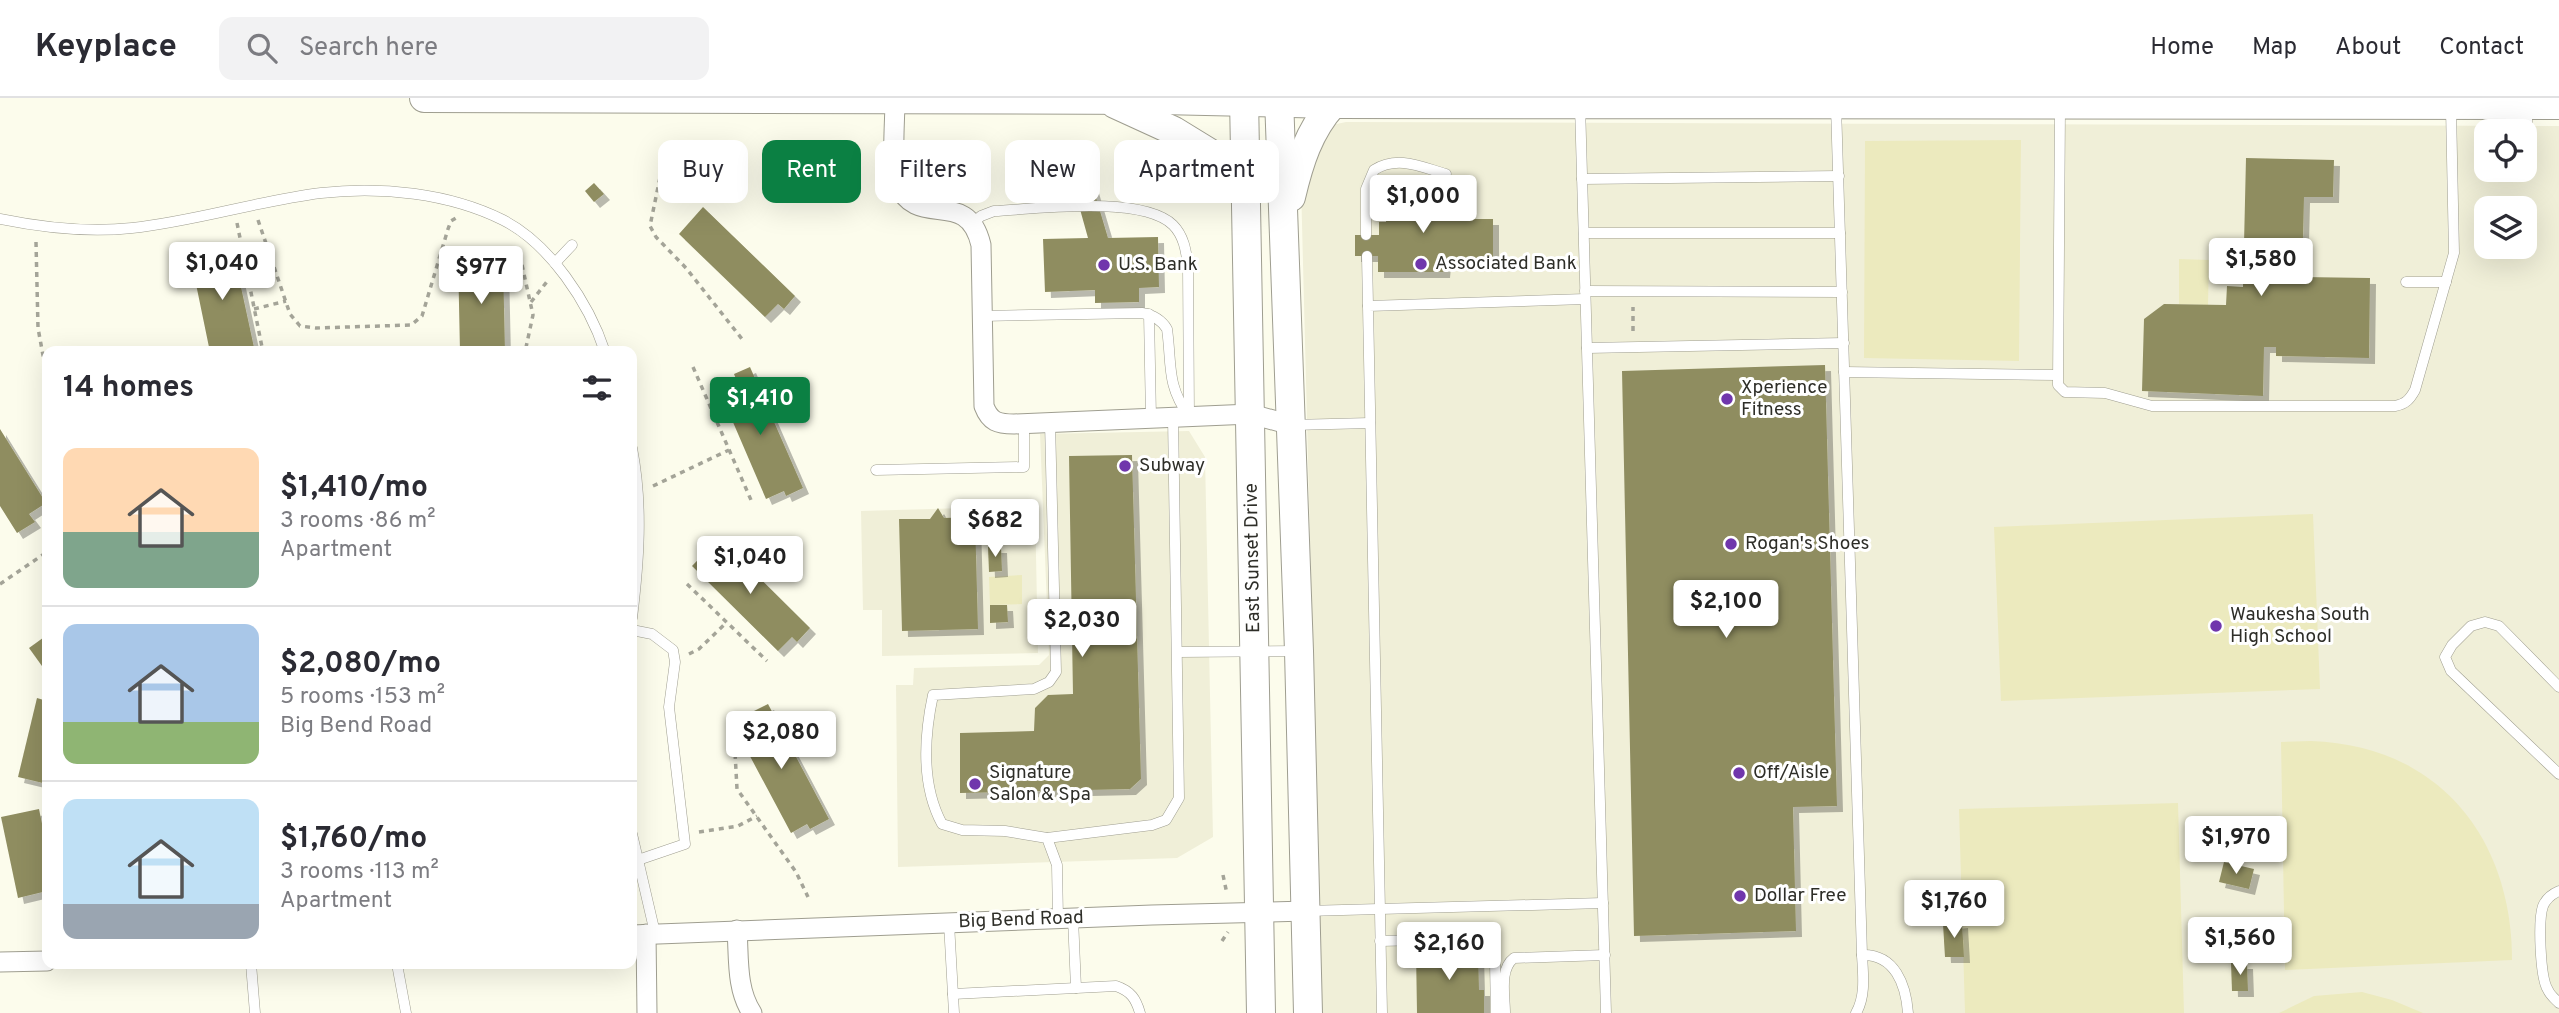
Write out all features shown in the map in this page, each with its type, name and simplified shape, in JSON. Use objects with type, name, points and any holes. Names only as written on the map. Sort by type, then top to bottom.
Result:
[{"type":"main road","points":[[424,98],[894,101],[1162,99],[1333,104],[1422,101],[1580,104],[2451,101],[2559,105]]},
{"type":"main road","name":"East Sunset Drive","points":[[1244,100],[1245,140]]},
{"type":"main road","points":[[1110,101],[1189,140]]},
{"type":"main road","points":[[1279,101],[1292,425],[1308,1013]]},
{"type":"main road","points":[[1284,223],[1299,163],[1319,119],[1333,104]]},
{"type":"main road","name":"East Sunset Drive","points":[[1246,203],[1261,1013]]},
{"type":"street","points":[[894,101],[895,173],[902,192],[916,206],[958,212],[973,223],[981,245],[984,406],[997,424],[1251,414],[1292,425]]},
{"type":"street","name":"Big Bend Road","points":[[644,934],[1306,911]]},
{"type":"street","points":[[737,930],[743,994],[752,1013]]},
{"type":"street","points":[[644,934],[647,1013]]},
{"type":"street","points":[[0,962],[42,961]]},
{"type":"lane","points":[[2060,104],[2057,375],[2060,389],[2065,392],[2105,393],[2152,405],[2403,404],[2415,390],[2455,244],[2451,101]]},
{"type":"lane","points":[[1580,104],[1606,1013]]},
{"type":"lane","points":[[1836,104],[1863,955],[1861,1004],[1856,1013]]},
{"type":"lane","points":[[2527,104],[2527,119]]},
{"type":"lane","points":[[1366,235],[1366,189],[1374,170],[1389,163],[1410,163],[1446,174]]},
{"type":"lane","points":[[1582,180],[1839,176]]},
{"type":"lane","points":[[0,219],[72,229],[131,228],[340,191],[425,196],[470,207],[503,220],[525,234],[555,263],[575,289],[602,346]]},
{"type":"lane","points":[[973,223],[987,212],[994,211],[1114,207],[1153,213],[1174,226],[1185,248],[1188,265],[1181,417]]},
{"type":"lane","points":[[1584,233],[1840,233]]},
{"type":"lane","points":[[555,263],[572,245]]},
{"type":"lane","points":[[1367,256],[1382,1013]]},
{"type":"lane","points":[[2406,282],[2446,282]]},
{"type":"lane","points":[[1368,306],[1633,291],[1842,292]]},
{"type":"lane","points":[[982,316],[1149,314],[1167,329],[1171,383],[1181,406],[1178,652],[1181,785],[1173,811],[1166,820],[1152,825],[1047,838],[1005,831],[962,830],[942,824],[933,807],[927,775],[928,722],[933,695],[1034,689],[1049,682],[1056,672],[1050,422]]},
{"type":"lane","points":[[1149,314],[1151,418]]},
{"type":"lane","points":[[1587,348],[1844,343]]},
{"type":"lane","points":[[1844,372],[2057,375]]},
{"type":"lane","points":[[876,470],[1024,467],[1024,423]]},
{"type":"lane","points":[[1292,425],[1370,423]]},
{"type":"lane","points":[[637,485],[640,538],[637,568]]},
{"type":"lane","points":[[2559,687],[2499,626],[2485,622],[2471,626],[2452,645],[2445,657],[2451,671],[2559,774]]},
{"type":"lane","points":[[637,631],[652,634],[673,650],[675,662],[669,708],[685,844],[638,860]]},
{"type":"lane","points":[[1178,652],[1299,651]]},
{"type":"lane","points":[[1047,838],[1057,865],[1076,988]]},
{"type":"lane","points":[[637,856],[644,934]]},
{"type":"lane","points":[[2559,891],[2552,893],[2544,903],[2541,915],[2543,978],[2548,991],[2559,1003]]},
{"type":"lane","points":[[1306,911],[1603,903]]},
{"type":"lane","points":[[949,923],[954,1013]]},
{"type":"lane","points":[[1380,941],[1464,939],[1485,944],[1495,962],[1496,1013]]},
{"type":"lane","points":[[1505,1013],[1506,969],[1514,958],[1605,955]]},
{"type":"lane","points":[[1863,955],[1874,955],[1885,960],[1895,970],[1903,985],[1908,1013]]},
{"type":"lane","points":[[251,969],[255,1013]]},
{"type":"lane","points":[[398,969],[403,1012]]},
{"type":"lane","points":[[953,994],[1116,986],[1133,996],[1140,1013]]},
{"type":"path","points":[[658,187],[650,226],[656,237],[686,268],[742,339]]},
{"type":"path","points":[[254,205],[290,314],[300,326],[411,325],[422,316],[425,309],[451,221],[461,218]]},
{"type":"path","points":[[234,208],[262,346]]},
{"type":"path","points":[[37,226],[35,272],[37,318],[42,348]]},
{"type":"path","points":[[522,265],[531,302],[532,325],[527,346]]},
{"type":"path","points":[[531,302],[548,282],[550,278],[547,273]]},
{"type":"path","points":[[1633,291],[1633,347]]},
{"type":"path","points":[[254,309],[286,301]]},
{"type":"path","points":[[693,367],[751,500]]},
{"type":"path","points":[[638,492],[729,450]]},
{"type":"path","points":[[0,584],[42,555]]},
{"type":"path","points":[[687,583],[767,661]]},
{"type":"path","points":[[675,662],[699,649],[727,622]]},
{"type":"path","points":[[734,734],[737,789],[796,872],[808,897]]},
{"type":"path","points":[[684,834],[730,828],[757,816]]},
{"type":"shaded area","points":[[1346,122],[2474,126],[2474,182],[2537,182],[2537,126],[2559,126],[2559,1013],[1322,1013],[1301,184],[1332,125]]},
{"type":"shaded area","points":[[2021,140],[2019,361],[1864,358],[1865,141]]},
{"type":"shaded area","points":[[2179,259],[2209,260],[2208,305],[2179,304]]},
{"type":"shaded area","points":[[1189,431],[1205,457],[1213,837],[1177,858],[898,867],[896,685],[913,685],[914,668],[1039,665],[1049,655],[1040,434]]},
{"type":"shaded area","points":[[1035,506],[1038,653],[882,656],[882,610],[863,610],[861,511]]},
{"type":"shaded area","points":[[2313,514],[2320,689],[2001,701],[1994,527]]},
{"type":"shaded area","points":[[1022,575],[1022,604],[990,605],[989,577]]},
{"type":"shaded area","points":[[2311,741],[2356,747],[2396,760],[2430,780],[2459,806],[2482,838],[2498,874],[2509,915],[2512,960],[2285,970],[2281,742]]},
{"type":"shaded area","points":[[2178,803],[2184,1013],[1965,1013],[1959,809]]},
{"type":"shaded area","points":[[2362,992],[2392,1000],[2423,1013],[2279,1013],[2314,996]]},
{"type":"building","points":[[2246,158],[2334,160],[2333,197],[2304,197],[2302,277],[2370,278],[2369,358],[2276,356],[2276,347],[2264,347],[2263,396],[2142,391],[2144,319],[2164,304],[2226,305],[2227,286],[2243,287]]},
{"type":"building","points":[[1387,181],[1429,181],[1428,219],[1493,219],[1493,261],[1445,261],[1444,272],[1378,272],[1378,256],[1355,256],[1355,235],[1379,235],[1379,222],[1386,222]]},
{"type":"building","points":[[594,183],[604,194],[594,202],[585,191]]},
{"type":"building","points":[[1078,203],[1098,203],[1108,238],[1158,237],[1159,287],[1139,288],[1139,302],[1095,303],[1095,290],[1045,292],[1043,239],[1088,238]]},
{"type":"building","points":[[703,207],[795,296],[784,309],[778,304],[765,317],[679,234]]},
{"type":"building","points":[[211,250],[212,254],[233,250],[254,346],[209,346],[190,255]]},
{"type":"building","points":[[480,256],[480,262],[503,262],[505,346],[460,346],[458,257]]},
{"type":"building","points":[[1825,365],[1837,806],[1793,807],[1796,931],[1634,936],[1622,371]]},
{"type":"building","points":[[750,367],[803,488],[786,496],[784,491],[766,499],[720,392],[738,384],[734,374]]},
{"type":"building","points":[[0,429],[42,497],[42,506],[29,514],[35,522],[17,533],[0,506]]},
{"type":"building","points":[[1132,455],[1141,779],[1130,789],[960,793],[960,733],[1034,731],[1035,708],[1048,695],[1073,694],[1069,456]]},
{"type":"building","points":[[938,508],[944,518],[975,517],[978,629],[902,631],[899,519],[930,519]]},
{"type":"building","points":[[719,538],[810,628],[797,642],[792,637],[778,651],[692,566]]},
{"type":"building","points":[[988,547],[1001,547],[1002,571],[989,572]]},
{"type":"building","points":[[990,605],[1007,605],[1008,622],[990,623]]},
{"type":"building","points":[[42,639],[42,666],[29,648]]},
{"type":"building","points":[[37,698],[42,700],[42,783],[18,777]]},
{"type":"building","points":[[768,704],[829,819],[810,829],[807,824],[791,833],[736,730],[752,722],[748,714]]},
{"type":"building","points":[[39,809],[42,824],[42,892],[18,898],[1,817]]},
{"type":"building","points":[[2224,862],[2254,869],[2249,889],[2219,882]]},
{"type":"building","points":[[1962,922],[1964,957],[1945,957],[1943,924]]},
{"type":"building","points":[[1478,949],[1479,990],[1484,990],[1484,1013],[1417,1013],[1416,951]]},
{"type":"building","points":[[2231,963],[2247,963],[2248,991],[2232,991]]},
{"type":"place","name":"Associated Bank","points":[[1421,264]]},
{"type":"place","name":"U.S. Bank","points":[[1104,265]]},
{"type":"place","name":"Xperience Fitness","points":[[1727,399]]},
{"type":"place","name":"Subway","points":[[1125,466]]},
{"type":"place","name":"Rogan's Shoes","points":[[1731,544]]},
{"type":"place","name":"Waukesha South High School","points":[[2216,626]]},
{"type":"place","name":"Off/Aisle","points":[[1739,773]]},
{"type":"place","name":"Signature Salon & Spa","points":[[975,784]]},
{"type":"place","name":"Dollar Free","points":[[1740,896]]}]
